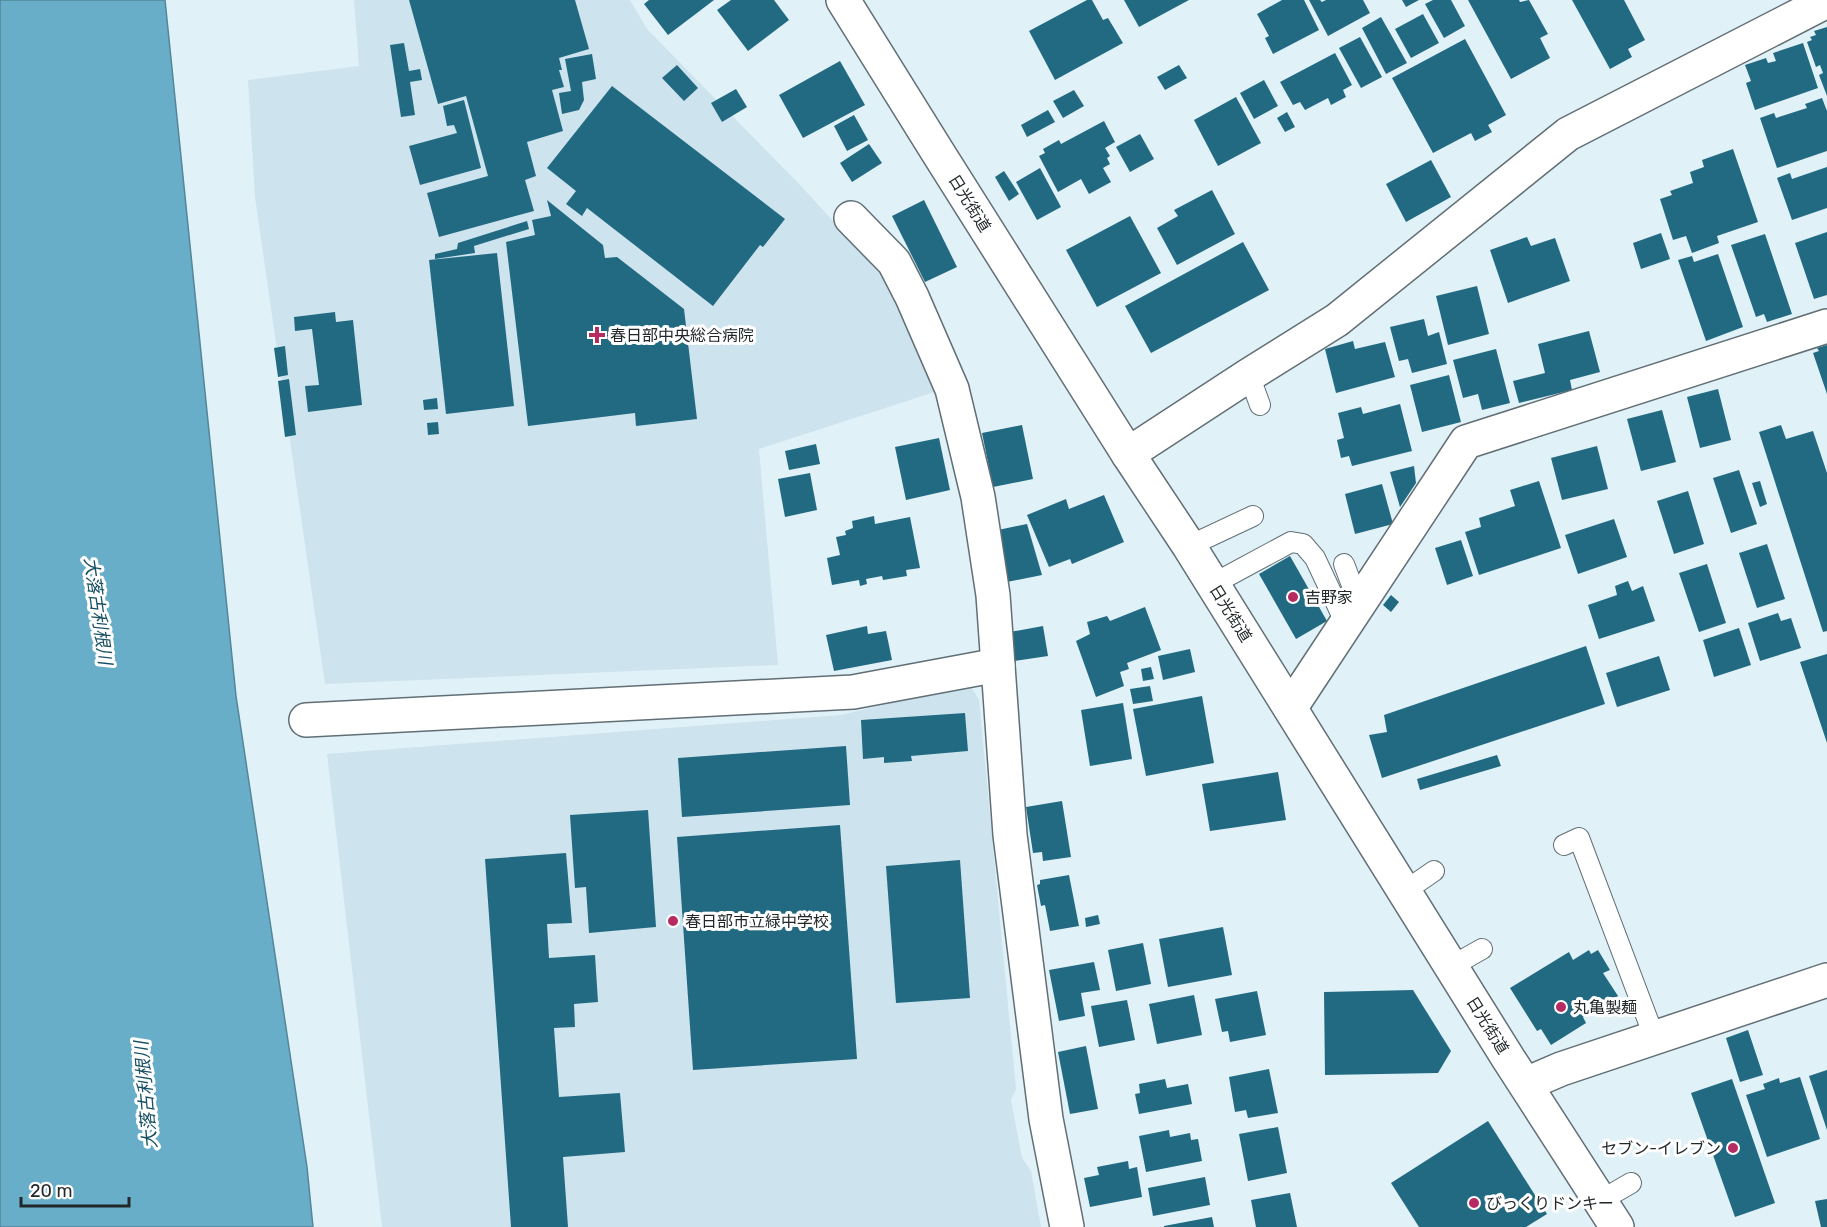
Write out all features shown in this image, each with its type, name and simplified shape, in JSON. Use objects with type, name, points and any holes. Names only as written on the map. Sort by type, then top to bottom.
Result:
[{"type":"main road","name":"日光街道","points":[[843,0],[1128,454],[1291,707],[1608,1214]]},
{"type":"main road","points":[[1128,454],[1337,320],[1568,134],[1827,0]]},
{"type":"main road","points":[[851,218],[894,262],[912,297],[952,389],[978,497],[993,596],[1010,836],[1046,1119],[1067,1227]]},
{"type":"main road","points":[[1291,707],[1466,442],[1827,326]]},
{"type":"main road","points":[[306,720],[853,692],[998,664]]},
{"type":"main road","points":[[1526,1084],[1561,1068],[1622,1058],[1655,1039],[1827,980]]},
{"type":"lane","points":[[1249,375],[1260,405]]},
{"type":"lane","points":[[1189,546],[1253,516]]},
{"type":"lane","points":[[1213,584],[1291,542],[1303,544],[1353,614]]},
{"type":"lane","points":[[1344,564],[1353,614]]},
{"type":"lane","points":[[1564,845],[1579,837],[1655,1039]]},
{"type":"lane","points":[[1405,891],[1434,871]]},
{"type":"lane","points":[[1452,966],[1482,949]]},
{"type":"lane","points":[[1608,1214],[1631,1183]]},
{"type":"shaded area","name":"春日部中央総合病院","points":[[354,0],[630,0],[647,29],[802,187],[889,282],[947,388],[759,449],[778,665],[325,684],[255,197],[248,80],[359,66]]},
{"type":"shaded area","name":"春日部市立緑中学校","points":[[969,684],[979,699],[1016,1089],[1011,1100],[1022,1158],[1031,1171],[1041,1227],[382,1227],[327,754],[841,715]]},
{"type":"water","name":"大落古利根川","points":[[0,0],[165,0],[236,696],[307,1167],[313,1227],[0,1227]]},
{"type":"building","points":[[409,0],[575,0],[589,49],[559,58],[562,70],[559,70],[564,87],[552,90],[563,131],[527,142],[536,176],[525,180],[534,211],[439,237],[427,193],[488,176],[466,96],[438,104]]},
{"type":"building","points":[[649,0],[714,0],[668,35],[644,4]]},
{"type":"building","points":[[731,0],[774,0],[789,20],[748,51],[717,10]]},
{"type":"building","points":[[1087,0],[1092,0],[1103,20],[1108,18],[1123,43],[1055,80],[1029,31]]},
{"type":"building","points":[[1124,0],[1189,0],[1139,27]]},
{"type":"building","points":[[1282,0],[1304,0],[1319,30],[1273,54],[1265,38],[1269,36],[1257,14]]},
{"type":"building","points":[[1309,0],[1322,2],[1326,0],[1363,0],[1370,13],[1328,36]]},
{"type":"building","points":[[1402,0],[1419,0],[1406,7]]},
{"type":"building","points":[[1433,0],[1451,0],[1465,26],[1444,38],[1425,4]]},
{"type":"building","points":[[1468,0],[1519,0],[1520,2],[1529,0],[1548,34],[1540,38],[1550,58],[1511,79]]},
{"type":"building","points":[[1572,0],[1624,0],[1645,40],[1628,49],[1632,57],[1610,69]]},
{"type":"building","points":[[1423,14],[1439,43],[1411,58],[1395,29]]},
{"type":"building","points":[[1381,17],[1407,63],[1386,74],[1362,28]]},
{"type":"building","points":[[1827,27],[1827,96],[1819,75],[1823,73],[1820,65],[1816,67],[1807,42],[1812,40],[1810,37],[1816,35],[1814,31]]},
{"type":"building","points":[[1360,37],[1382,77],[1361,88],[1339,48]]},
{"type":"building","points":[[1465,39],[1506,115],[1488,125],[1492,132],[1475,141],[1471,133],[1433,153],[1392,78]]},
{"type":"building","points":[[404,43],[409,71],[420,69],[422,80],[410,82],[415,115],[401,117],[390,45]]},
{"type":"building","points":[[1803,43],[1818,88],[1755,110],[1746,83],[1751,81],[1745,65],[1766,58],[1768,63],[1776,61],[1773,53]]},
{"type":"building","points":[[1335,53],[1352,85],[1343,90],[1346,97],[1331,105],[1328,98],[1305,110],[1300,102],[1293,105],[1280,82]]},
{"type":"building","points":[[592,54],[596,79],[582,82],[584,100],[579,110],[562,114],[559,93],[571,91],[565,59]]},
{"type":"building","points":[[840,61],[865,105],[803,138],[779,95]]},
{"type":"building","points":[[677,65],[698,88],[684,101],[662,78]]},
{"type":"building","points":[[1179,65],[1187,78],[1165,90],[1157,77]]},
{"type":"building","points":[[1264,80],[1278,106],[1254,119],[1240,93]]},
{"type":"building","points":[[612,86],[785,219],[763,247],[760,245],[713,306],[587,208],[582,216],[566,204],[576,191],[547,168]]},
{"type":"building","points":[[736,89],[747,107],[722,122],[711,103]]},
{"type":"building","points":[[1074,90],[1084,106],[1063,118],[1053,101]]},
{"type":"building","points":[[1236,97],[1261,143],[1218,166],[1194,120]]},
{"type":"building","points":[[1822,98],[1827,111],[1827,151],[1777,168],[1760,118],[1774,113],[1776,118],[1807,108],[1805,104]]},
{"type":"building","points":[[464,100],[481,168],[420,185],[409,146],[457,133],[454,125],[447,126],[443,106]]},
{"type":"building","points":[[1048,110],[1055,122],[1027,137],[1021,125]]},
{"type":"building","points":[[1287,112],[1295,127],[1285,132],[1277,118]]},
{"type":"building","points":[[854,115],[868,140],[847,151],[834,126]]},
{"type":"building","points":[[1104,121],[1115,142],[1105,148],[1110,156],[1107,158],[1110,164],[1103,168],[1111,182],[1089,194],[1081,179],[1058,192],[1039,156],[1045,153],[1043,149],[1059,140],[1061,144]]},
{"type":"building","points":[[1140,134],[1154,159],[1130,172],[1116,147]]},
{"type":"building","points":[[869,144],[882,163],[852,182],[840,163]]},
{"type":"building","points":[[1733,149],[1758,222],[1717,236],[1719,243],[1692,253],[1686,236],[1673,240],[1660,199],[1672,195],[1670,191],[1693,183],[1690,172],[1704,167],[1702,160]]},
{"type":"building","points":[[1431,160],[1451,197],[1406,222],[1386,184]]},
{"type":"building","points":[[1827,167],[1827,208],[1792,220],[1777,178],[1790,173],[1792,179]]},
{"type":"building","points":[[1040,168],[1061,207],[1037,220],[1016,182]]},
{"type":"building","points":[[1004,171],[1019,194],[1009,201],[995,177]]},
{"type":"building","points":[[1212,190],[1235,234],[1177,265],[1157,228],[1178,216],[1174,210]]},
{"type":"building","points":[[547,200],[603,245],[605,258],[617,257],[684,309],[697,419],[636,426],[635,413],[528,426],[506,242],[535,235],[532,220],[551,216]]},
{"type":"building","points":[[924,200],[957,267],[925,282],[892,216]]},
{"type":"building","points":[[1130,216],[1161,273],[1097,307],[1066,250]]},
{"type":"building","points":[[527,221],[529,229],[474,246],[475,253],[435,259],[435,254],[457,249],[458,243]]},
{"type":"building","points":[[1827,232],[1827,295],[1814,299],[1795,243]]},
{"type":"building","points":[[1661,233],[1670,259],[1641,269],[1633,243]]},
{"type":"building","points":[[1765,234],[1792,314],[1767,322],[1764,314],[1756,317],[1731,245]]},
{"type":"building","points":[[1527,237],[1531,246],[1555,238],[1570,281],[1508,303],[1490,250]]},
{"type":"building","points":[[1243,242],[1269,290],[1151,353],[1125,306]]},
{"type":"building","points":[[497,253],[514,406],[446,414],[429,260]]},
{"type":"building","points":[[1718,254],[1743,327],[1706,341],[1678,260],[1692,256],[1694,262]]},
{"type":"building","points":[[1477,286],[1489,334],[1448,345],[1436,296]]},
{"type":"building","points":[[335,312],[336,322],[353,320],[362,405],[308,412],[305,386],[319,385],[312,329],[295,331],[294,317]]},
{"type":"building","points":[[1424,319],[1428,336],[1439,332],[1447,364],[1412,373],[1408,359],[1399,361],[1390,327]]},
{"type":"building","points":[[1589,331],[1600,372],[1570,380],[1572,390],[1519,403],[1513,381],[1545,373],[1538,344]]},
{"type":"building","points":[[1353,341],[1355,349],[1385,342],[1395,377],[1336,393],[1325,349]]},
{"type":"building","points":[[1827,345],[1827,394],[1813,353],[1819,351],[1817,348]]},
{"type":"building","points":[[285,346],[288,375],[278,377],[274,348]]},
{"type":"building","points":[[1496,349],[1510,403],[1482,410],[1478,394],[1463,398],[1453,360]]},
{"type":"building","points":[[1449,375],[1461,422],[1422,432],[1410,385]]},
{"type":"building","points":[[289,379],[296,435],[285,437],[278,381]]},
{"type":"building","points":[[1718,389],[1731,440],[1700,448],[1687,397]]},
{"type":"building","points":[[437,398],[438,409],[424,410],[423,400]]},
{"type":"building","points":[[1400,404],[1412,451],[1352,466],[1349,456],[1341,458],[1337,440],[1344,438],[1338,413],[1361,407],[1363,414]]},
{"type":"building","points":[[1662,410],[1676,462],[1641,471],[1627,419]]},
{"type":"building","points":[[438,422],[439,434],[428,435],[427,423]]},
{"type":"building","points":[[1022,425],[1033,479],[993,487],[982,433]]},
{"type":"building","points":[[1781,425],[1786,439],[1813,431],[1827,473],[1827,631],[1823,632],[1759,432]]},
{"type":"building","points":[[939,438],[950,490],[906,500],[895,447]]},
{"type":"building","points":[[816,444],[820,464],[789,470],[785,451]]},
{"type":"building","points":[[1597,446],[1608,489],[1562,500],[1551,458]]},
{"type":"building","points":[[1414,466],[1416,483],[1400,507],[1390,472]]},
{"type":"building","points":[[1739,470],[1757,524],[1731,533],[1713,478]]},
{"type":"building","points":[[810,473],[817,510],[785,517],[778,479]]},
{"type":"building","points":[[1539,481],[1561,548],[1479,575],[1465,532],[1481,527],[1479,518],[1515,506],[1510,490]]},
{"type":"building","points":[[1760,481],[1767,504],[1760,507],[1752,483]]},
{"type":"building","points":[[1382,484],[1393,524],[1355,534],[1345,494]]},
{"type":"building","points":[[1688,491],[1704,544],[1674,554],[1657,501]]},
{"type":"building","points":[[1104,495],[1124,542],[1072,564],[1070,559],[1049,567],[1027,515],[1066,499],[1069,509]]},
{"type":"building","points":[[874,516],[875,524],[910,517],[920,568],[906,570],[907,576],[883,580],[882,576],[866,579],[867,584],[860,586],[859,580],[832,585],[827,558],[840,555],[836,537],[846,535],[845,531],[853,528],[852,521]]},
{"type":"building","points":[[1614,519],[1627,557],[1578,574],[1565,535]]},
{"type":"building","points":[[1027,524],[1042,575],[1007,582],[998,530]]},
{"type":"building","points":[[1461,540],[1473,576],[1447,585],[1435,548]]},
{"type":"building","points":[[1767,544],[1785,599],[1757,608],[1739,553]]},
{"type":"building","name":"吉野家","points":[[1290,556],[1327,621],[1296,639],[1259,574]]},
{"type":"building","points":[[1707,564],[1726,623],[1699,632],[1679,573]]},
{"type":"building","points":[[1628,581],[1632,591],[1643,586],[1655,621],[1599,639],[1588,605],[1617,595],[1615,586]]},
{"type":"building","points":[[1391,595],[1399,602],[1391,612],[1383,605]]},
{"type":"building","points":[[1145,607],[1161,650],[1127,663],[1129,669],[1120,672],[1124,686],[1096,697],[1076,641],[1090,634],[1087,622],[1107,616],[1110,621]]},
{"type":"building","points":[[1778,613],[1781,621],[1791,618],[1801,648],[1760,661],[1748,623]]},
{"type":"building","points":[[867,626],[868,634],[886,631],[892,660],[834,671],[826,635]]},
{"type":"building","points":[[1043,626],[1048,656],[1014,661],[1010,632]]},
{"type":"building","points":[[1739,628],[1751,665],[1714,677],[1703,640]]},
{"type":"building","points":[[1586,646],[1605,704],[1382,778],[1369,735],[1387,732],[1384,715]]},
{"type":"building","points":[[1190,649],[1195,672],[1163,680],[1158,656]]},
{"type":"building","points":[[1827,654],[1827,743],[1800,662]]},
{"type":"building","points":[[1659,656],[1670,690],[1617,707],[1606,673]]},
{"type":"building","points":[[1151,667],[1154,679],[1143,681],[1141,669]]},
{"type":"building","points":[[1150,686],[1153,701],[1133,704],[1130,689]]},
{"type":"building","points":[[1202,696],[1214,763],[1146,776],[1133,709]]},
{"type":"building","points":[[1123,703],[1132,759],[1090,766],[1081,710]]},
{"type":"building","points":[[965,713],[968,751],[911,756],[912,761],[884,763],[884,757],[863,759],[861,720]]},
{"type":"building","points":[[846,746],[850,805],[682,817],[678,758]]},
{"type":"building","points":[[1497,755],[1501,766],[1420,790],[1417,779]]},
{"type":"building","points":[[1278,772],[1286,820],[1210,831],[1202,784]]},
{"type":"building","points":[[1062,801],[1071,857],[1043,861],[1042,852],[1033,853],[1026,807]]},
{"type":"building","points":[[648,810],[656,927],[589,933],[586,887],[575,888],[570,815]]},
{"type":"building","points":[[840,825],[857,1059],[693,1070],[677,837]]},
{"type":"building","points":[[566,853],[572,923],[547,924],[549,958],[595,955],[598,1002],[574,1004],[575,1027],[554,1028],[559,1097],[620,1093],[625,1152],[563,1157],[568,1227],[511,1227],[485,859]]},
{"type":"building","points":[[960,860],[970,998],[896,1003],[886,866]]},
{"type":"building","points":[[1069,875],[1079,926],[1050,931],[1045,905],[1041,906],[1037,885],[1040,884],[1040,880]]},
{"type":"building","points":[[1098,915],[1100,924],[1086,927],[1085,918]]},
{"type":"building","points":[[1223,927],[1232,975],[1168,987],[1159,939]]},
{"type":"building","points":[[1143,943],[1151,984],[1116,991],[1108,950]]},
{"type":"building","name":"丸亀製麺","points":[[1589,950],[1591,954],[1598,950],[1610,970],[1603,973],[1618,996],[1583,1017],[1586,1023],[1551,1045],[1541,1029],[1537,1031],[1510,988],[1569,952],[1573,960]]},
{"type":"building","points":[[1094,962],[1100,990],[1081,993],[1085,1016],[1059,1021],[1049,970]]},
{"type":"building","points":[[1413,990],[1451,1051],[1438,1073],[1325,1075],[1324,992]]},
{"type":"building","points":[[1257,991],[1266,1035],[1230,1042],[1228,1031],[1222,1032],[1215,999]]},
{"type":"building","points":[[1194,995],[1202,1035],[1157,1044],[1149,1004]]},
{"type":"building","points":[[1127,1000],[1135,1040],[1099,1047],[1091,1006]]},
{"type":"building","points":[[1748,1030],[1763,1075],[1740,1082],[1726,1038]]},
{"type":"building","points":[[1086,1046],[1098,1109],[1070,1114],[1058,1052]]},
{"type":"building","points":[[1269,1069],[1278,1113],[1248,1118],[1246,1110],[1235,1112],[1229,1077]]},
{"type":"building","points":[[1827,1070],[1827,1130],[1809,1076]]},
{"type":"building","points":[[1800,1077],[1820,1139],[1767,1157],[1746,1095],[1765,1089],[1763,1084],[1779,1078],[1780,1083]]},
{"type":"building","points":[[1165,1079],[1167,1088],[1188,1084],[1192,1104],[1139,1114],[1135,1094],[1140,1093],[1139,1084]]},
{"type":"building","name":"セブン-イレブン","points":[[1732,1079],[1775,1203],[1735,1217],[1691,1093]]},
{"type":"building","points":[[1488,1121],[1547,1214],[1526,1227],[1419,1227],[1391,1183]]},
{"type":"building","points":[[1278,1127],[1287,1173],[1248,1181],[1239,1134]]},
{"type":"building","points":[[1169,1130],[1170,1137],[1190,1133],[1191,1140],[1198,1139],[1202,1161],[1146,1172],[1139,1136]]},
{"type":"building","points":[[1128,1161],[1129,1169],[1137,1167],[1142,1197],[1090,1207],[1084,1178],[1099,1175],[1097,1167]]},
{"type":"building","points":[[1205,1177],[1210,1205],[1153,1216],[1148,1188]]},
{"type":"building","points":[[1290,1193],[1297,1227],[1256,1227],[1251,1200]]},
{"type":"building","points":[[1827,1199],[1827,1227],[1821,1227],[1815,1201]]},
{"type":"building","points":[[1212,1217],[1214,1227],[1164,1227],[1164,1226]]},
{"type":"place","name":"春日部中央総合病院","points":[[597,335]]},
{"type":"place","name":"吉野家","points":[[1293,597]]},
{"type":"place","name":"春日部市立緑中学校","points":[[673,921]]},
{"type":"place","name":"丸亀製麺","points":[[1561,1007]]},
{"type":"place","name":"セブン-イレブン","points":[[1733,1148]]},
{"type":"place","name":"びっくりドンキー","points":[[1474,1203]]}]
